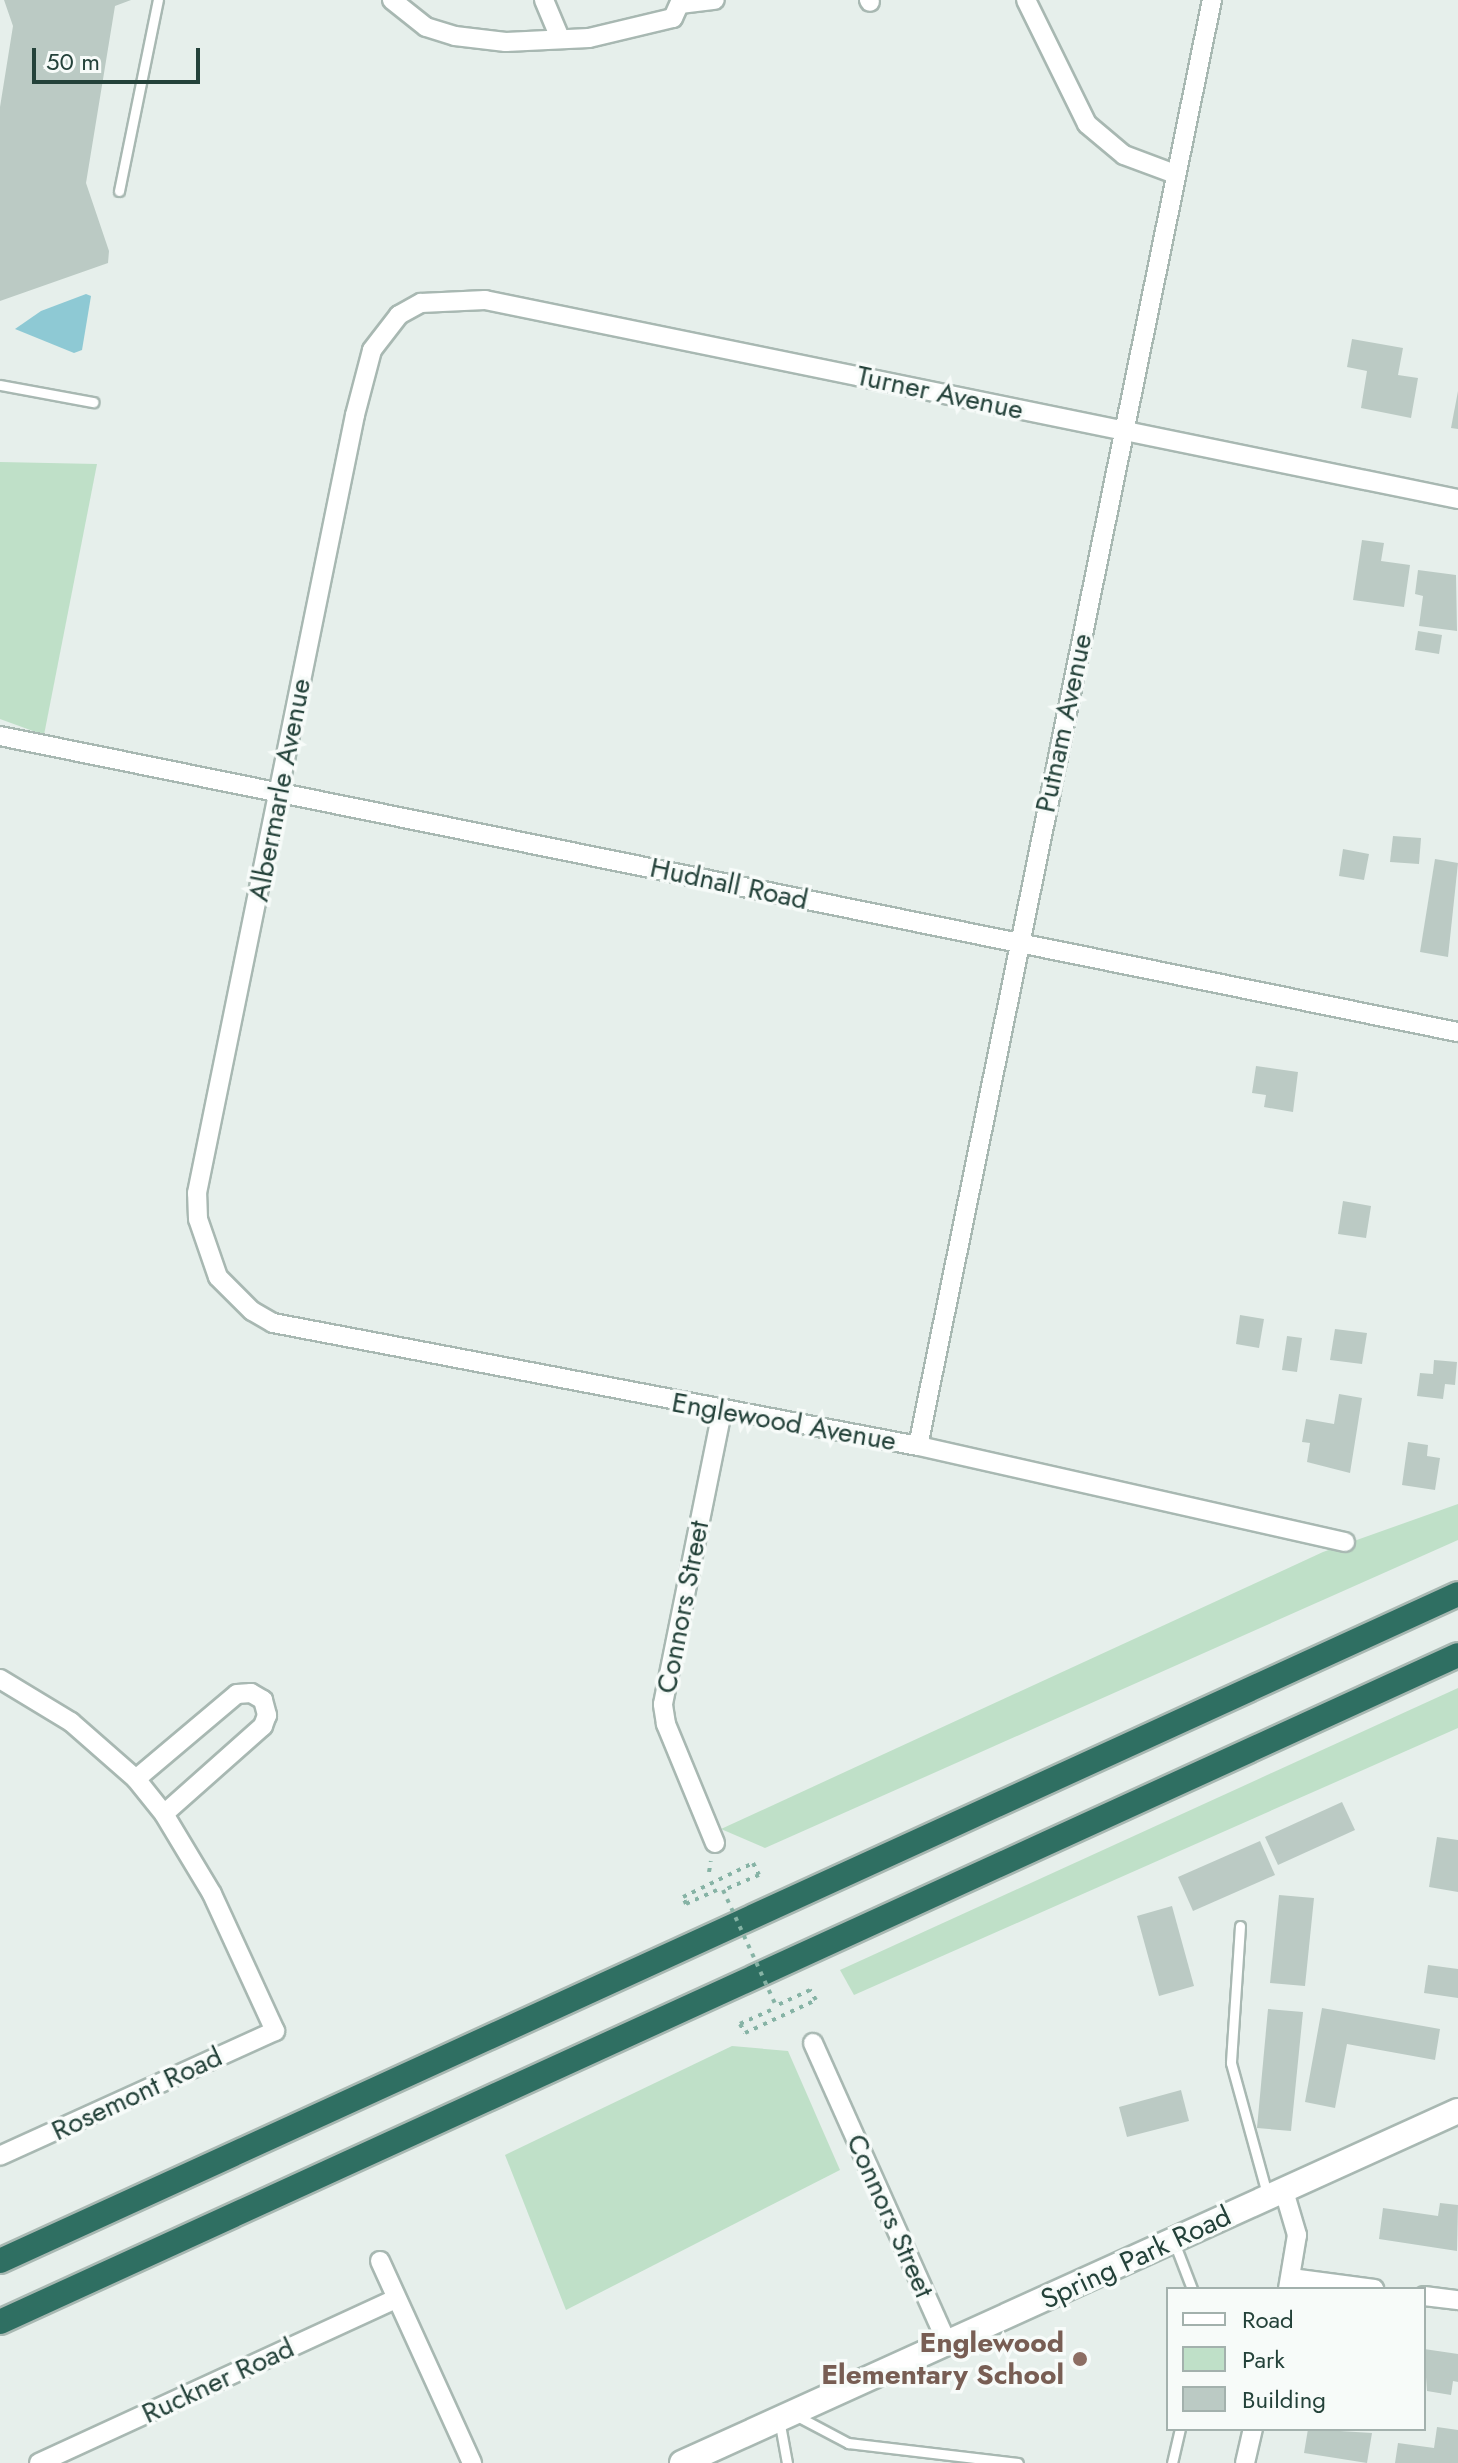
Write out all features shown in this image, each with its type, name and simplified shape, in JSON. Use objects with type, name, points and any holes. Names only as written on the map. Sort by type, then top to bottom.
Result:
[{"type":"highway","points":[[0,2261],[1458,1594]]},
{"type":"highway","points":[[0,2322],[1458,1655]]},
{"type":"main road","name":"Spring Park Road","points":[[682,2463],[948,2345],[1458,2111]]},
{"type":"street","points":[[392,0],[414,20],[455,36],[506,42],[589,38],[673,18],[680,2],[715,0]]},
{"type":"street","points":[[544,0],[560,38]]},
{"type":"street","points":[[1026,0],[1087,124],[1124,155],[1175,174]]},
{"type":"street","name":"Putnam Avenue","points":[[918,1446],[1212,0]]},
{"type":"street","name":"Turner Avenue","points":[[421,303],[485,300],[1458,499]]},
{"type":"street","name":"Albermarle Avenue","points":[[231,1293],[207,1251],[197,1193],[372,350],[399,315],[421,303]]},
{"type":"street","name":"Hudnall Road","points":[[0,736],[1458,1032]]},
{"type":"street","name":"Englewood Avenue","points":[[231,1293],[273,1323],[918,1446],[1345,1542]]},
{"type":"street","name":"Connors Street","points":[[715,1843],[666,1724],[663,1704],[722,1411]]},
{"type":"street","points":[[0,1679],[71,1722],[136,1779],[164,1814],[263,1726],[267,1715],[263,1700],[251,1693],[237,1694],[136,1779]]},
{"type":"street","name":"Rosemont Road","points":[[0,2156],[275,2031],[212,1894],[164,1814]]},
{"type":"street","name":"Connors Street","points":[[813,2043],[948,2345]]},
{"type":"street","points":[[1276,2194],[1297,2235],[1290,2284],[1340,2287]]},
{"type":"street","points":[[380,2261],[472,2463]]},
{"type":"street","points":[[1426,2296],[1458,2300]]},
{"type":"street","name":"Ruckner Road","points":[[39,2463],[396,2299]]},
{"type":"street","points":[[1245,2463],[1253,2431]]},
{"type":"lane","points":[[119,191],[158,0]]},
{"type":"lane","points":[[0,385],[93,402]]},
{"type":"lane","points":[[1240,1926],[1231,2063],[1249,2143],[1276,2194]]},
{"type":"lane","points":[[1174,2242],[1191,2287]]},
{"type":"lane","points":[[787,2463],[785,2415],[848,2443],[1018,2463]]},
{"type":"lane","points":[[1172,2463],[1180,2431]]},
{"type":"path","points":[[753,1863],[759,1875],[720,1890],[686,1904],[683,1897],[753,1863]]},
{"type":"path","points":[[720,1890],[774,2008]]},
{"type":"path","points":[[810,1990],[816,2000],[745,2033],[740,2024],[774,2008],[810,1990]]},
{"type":"green space","points":[[0,462],[97,464],[44,735],[0,719]]},
{"type":"green space","points":[[1458,1504],[1458,1540],[765,1848],[721,1829],[1323,1552]]},
{"type":"green space","points":[[1458,1688],[1458,1728],[854,1995],[840,1970]]},
{"type":"green space","points":[[732,2046],[788,2051],[840,2170],[566,2310],[505,2155]]},
{"type":"water","points":[[86,294],[91,296],[82,350],[74,353],[15,329],[41,311]]},
{"type":"building","points":[[4,0],[131,0],[115,6],[86,183],[109,251],[108,263],[0,301],[0,107],[13,26]]},
{"type":"building","points":[[1352,339],[1403,348],[1398,375],[1418,378],[1411,418],[1361,408],[1367,371],[1347,367]]},
{"type":"building","points":[[1458,391],[1458,429],[1451,428]]},
{"type":"building","points":[[1362,540],[1384,543],[1381,561],[1410,565],[1404,607],[1353,600]]},
{"type":"building","points":[[1418,570],[1456,575],[1457,631],[1419,626],[1423,596],[1415,594]]},
{"type":"building","points":[[1418,631],[1442,635],[1439,654],[1415,650]]},
{"type":"building","points":[[1393,836],[1421,838],[1419,864],[1390,862]]},
{"type":"building","points":[[1343,849],[1369,854],[1364,880],[1339,876]]},
{"type":"building","points":[[1435,859],[1458,863],[1448,957],[1420,952]]},
{"type":"building","points":[[1256,1066],[1298,1072],[1293,1112],[1264,1107],[1266,1095],[1252,1093]]},
{"type":"building","points":[[1343,1201],[1371,1206],[1366,1238],[1338,1234]]},
{"type":"building","points":[[1240,1315],[1264,1319],[1259,1348],[1236,1344]]},
{"type":"building","points":[[1335,1329],[1367,1333],[1362,1364],[1330,1360]]},
{"type":"building","points":[[1287,1336],[1302,1338],[1297,1372],[1282,1370]]},
{"type":"building","points":[[1434,1360],[1457,1362],[1455,1385],[1445,1384],[1443,1399],[1417,1396],[1420,1373],[1433,1374]]},
{"type":"building","points":[[1339,1394],[1362,1398],[1350,1473],[1307,1462],[1310,1443],[1302,1442],[1306,1419],[1334,1424]]},
{"type":"building","points":[[1408,1442],[1428,1445],[1427,1456],[1440,1458],[1435,1490],[1402,1485]]},
{"type":"building","points":[[1342,1802],[1355,1830],[1278,1865],[1265,1837]]},
{"type":"building","points":[[1437,1837],[1458,1840],[1458,1892],[1429,1887]]},
{"type":"building","points":[[1260,1841],[1275,1875],[1193,1911],[1178,1877]]},
{"type":"building","points":[[1279,1895],[1314,1898],[1305,1986],[1270,1983]]},
{"type":"building","points":[[1172,1906],[1194,1986],[1159,1996],[1137,1916]]},
{"type":"building","points":[[1428,1965],[1458,1969],[1458,1998],[1424,1993]]},
{"type":"building","points":[[1322,2008],[1440,2029],[1435,2060],[1347,2044],[1335,2108],[1305,2102]]},
{"type":"building","points":[[1268,2009],[1303,2012],[1291,2131],[1257,2128]]},
{"type":"building","points":[[1181,2090],[1189,2121],[1127,2137],[1119,2107]]},
{"type":"building","points":[[1440,2203],[1458,2205],[1457,2251],[1379,2239],[1383,2208],[1438,2216]]},
{"type":"building","points":[[1426,2349],[1458,2354],[1458,2382],[1453,2381],[1451,2395],[1427,2391]]},
{"type":"building","points":[[1437,2427],[1458,2430],[1458,2463],[1395,2463],[1398,2443],[1434,2448]]},
{"type":"building","points":[[1308,2431],[1372,2433],[1367,2463],[1304,2453]]},
{"type":"place","name":"Englewood Elementary School","points":[[1080,2359]]}]
